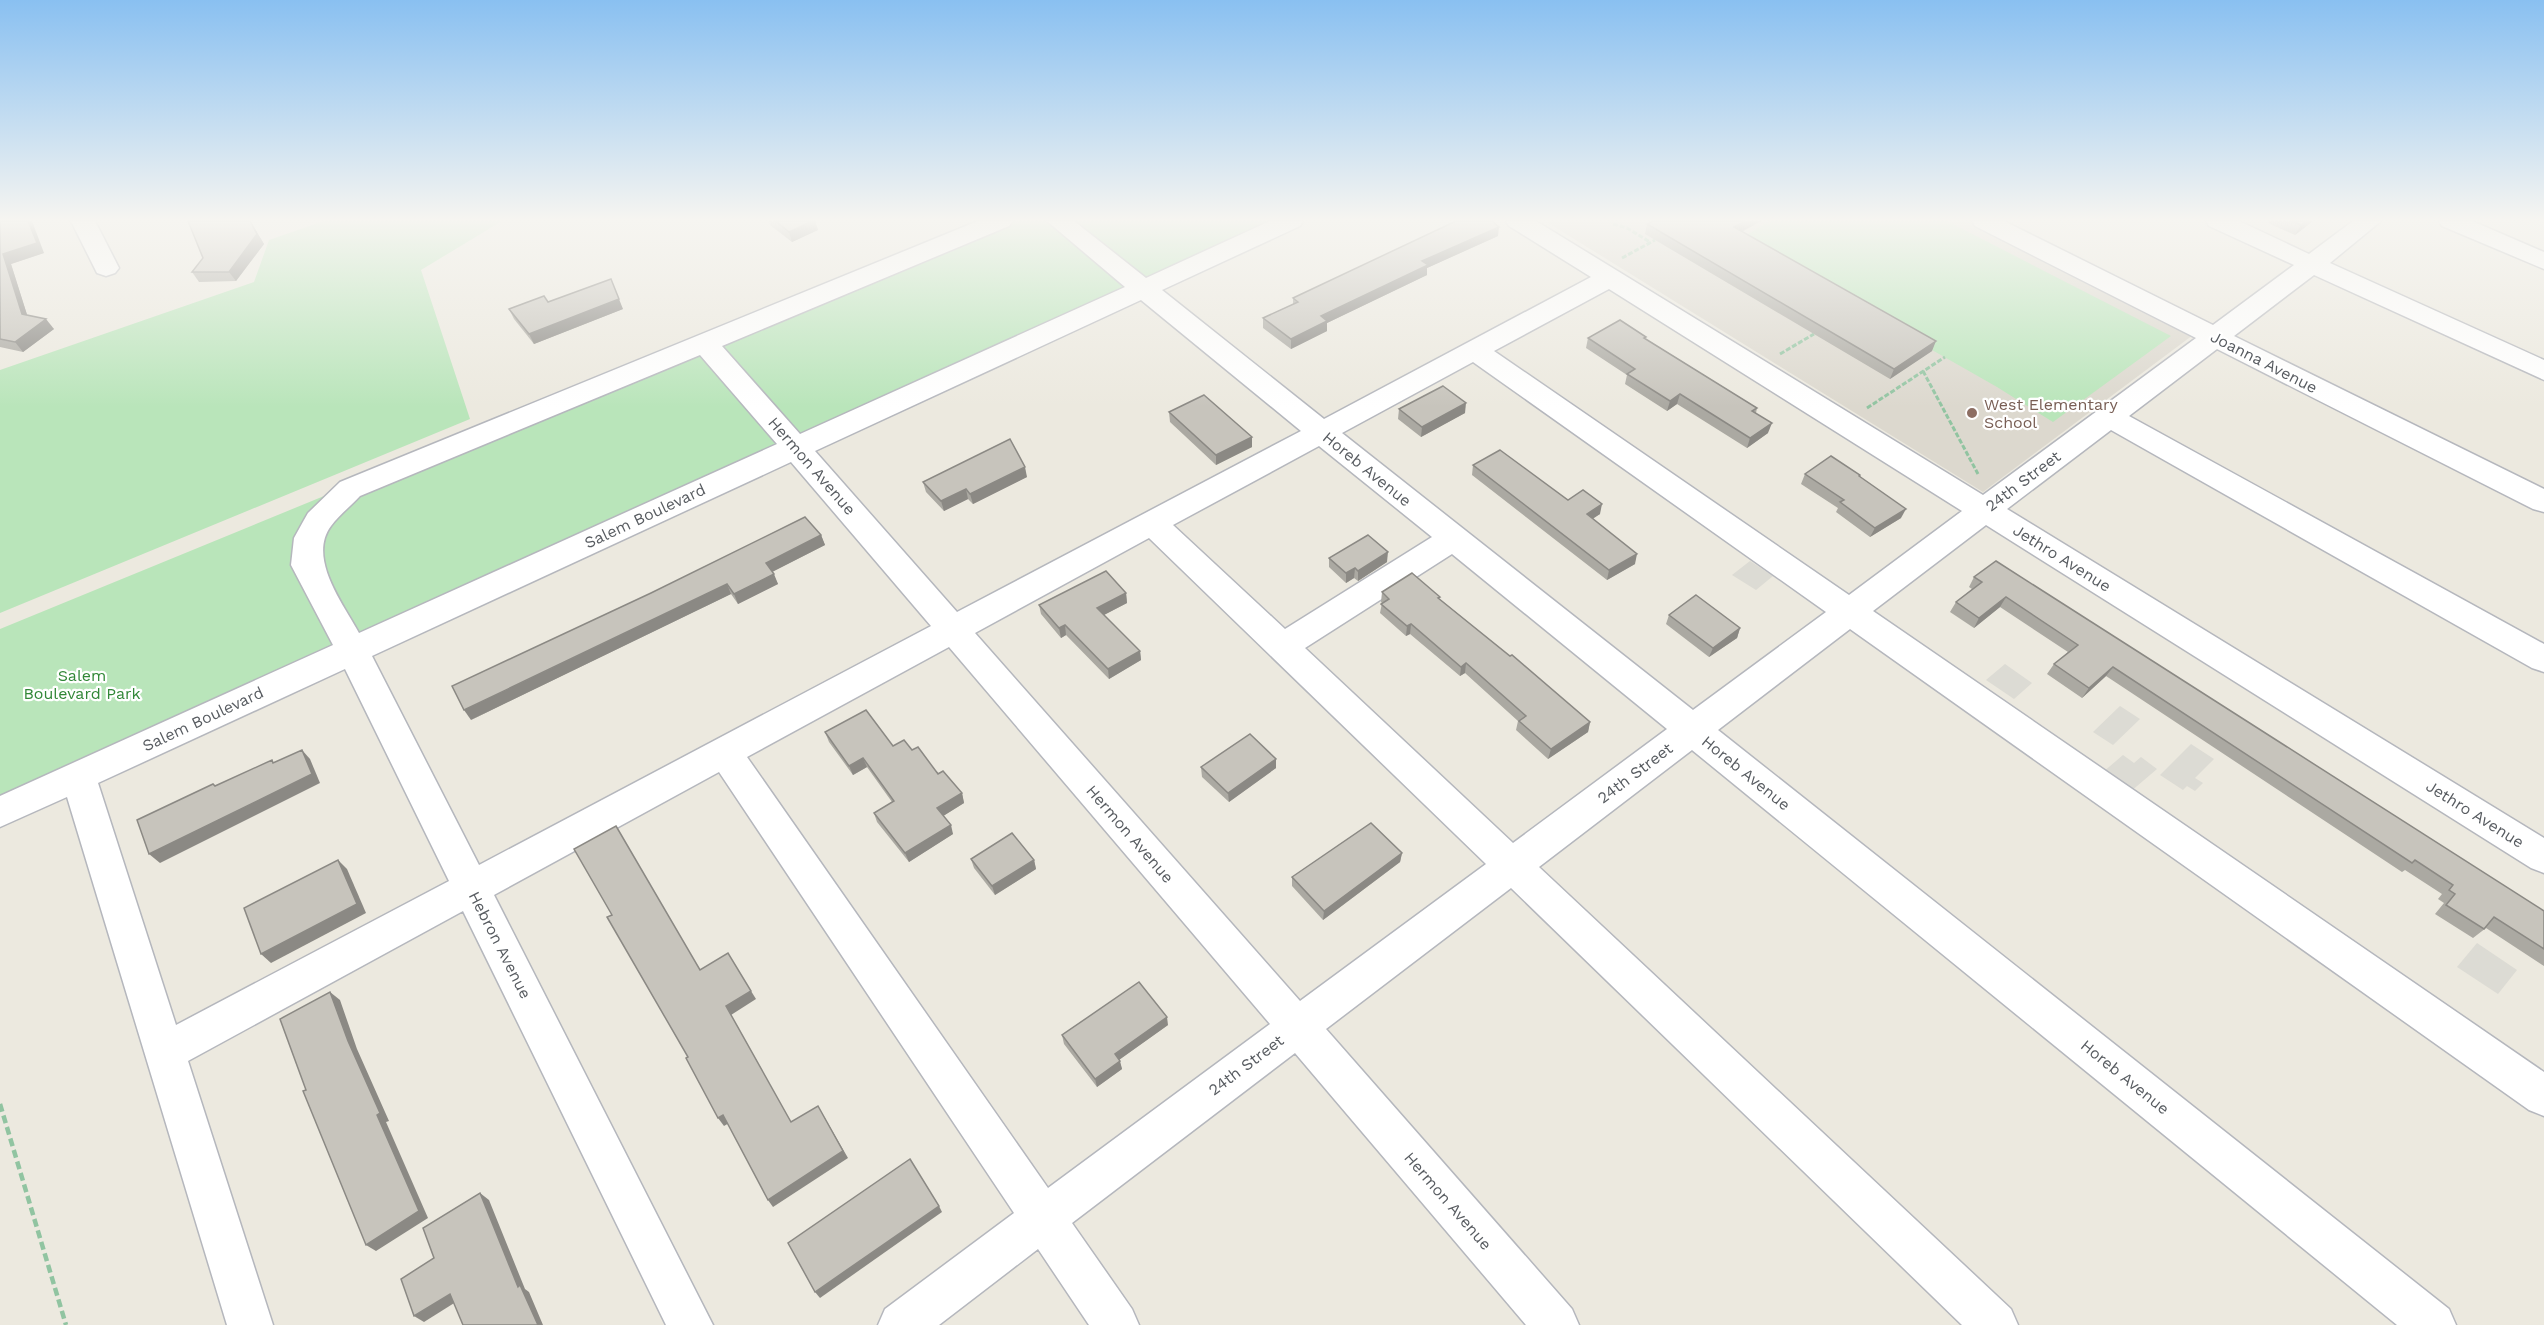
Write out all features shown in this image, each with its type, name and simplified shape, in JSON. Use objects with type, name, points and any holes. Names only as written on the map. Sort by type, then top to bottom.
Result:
[{"type":"street","points":[[704,342],[849,283]]},
{"type":"street","name":"Horeb Avenue","points":[[1135,283],[2433,1325]]},
{"type":"street","name":"Salem Boulevard","points":[[0,812],[1156,283]]},
{"type":"street","points":[[165,1052],[1474,350],[1588,283]]},
{"type":"street","name":"Jethro Avenue","points":[[1617,283],[2544,857]]},
{"type":"street","name":"Joanna Avenue","points":[[2107,283],[2544,502]]},
{"type":"street","name":"24th Street","points":[[901,1325],[2286,283]]},
{"type":"street","points":[[2352,283],[2544,371]]},
{"type":"street","name":"Hermon Avenue","points":[[704,342],[1556,1325]]},
{"type":"street","name":"Hebron Avenue","points":[[690,1325],[352,650],[307,565],[309,538],[319,520],[350,489],[704,342]]},
{"type":"street","points":[[1474,350],[2544,1096]]},
{"type":"street","points":[[2109,417],[2544,659]]},
{"type":"street","points":[[1152,523],[1995,1325]]},
{"type":"street","points":[[1282,646],[1454,538]]},
{"type":"street","points":[[724,752],[1116,1325]]},
{"type":"street","points":[[78,776],[250,1325]]},
{"type":"path","points":[[1757,369],[1814,334]]},
{"type":"path","points":[[1843,423],[1945,357]]},
{"type":"path","points":[[1923,371],[1982,480],[1984,510]]},
{"type":"path","points":[[0,1104],[66,1325]]},
{"type":"shaded area","name":"West Elementary School","points":[[1645,283],[2090,283],[2193,335],[1983,492]]},
{"type":"shaded area","points":[[1750,561],[1773,576],[1756,590],[1732,575]]},
{"type":"shaded area","points":[[2005,664],[2032,683],[2014,699],[1986,680]]},
{"type":"shaded area","points":[[2120,706],[2140,719],[2113,745],[2093,732]]},
{"type":"shaded area","points":[[2191,744],[2214,759],[2195,778],[2203,783],[2195,791],[2187,786],[2183,790],[2160,775]]},
{"type":"shaded area","points":[[2123,755],[2134,763],[2141,757],[2157,769],[2130,792],[2102,773]]},
{"type":"shaded area","points":[[2477,943],[2517,970],[2498,994],[2457,967]]},
{"type":"green space","points":[[252,283],[425,283],[470,419],[0,613],[0,370]]},
{"type":"green space","name":"Salem Boulevard Park","points":[[843,283],[1155,283],[0,811],[0,629]]},
{"type":"green space","points":[[1814,283],[2067,283],[2171,336],[2053,422],[1997,387]]},
{"type":"building","points":[[0,283],[12,283],[22,314],[46,319],[15,342],[0,339]]},
{"type":"building","points":[[600,283],[613,283],[619,299],[529,334],[509,309],[544,296],[548,302]]},
{"type":"building","points":[[1325,283],[1391,283],[1321,316],[1327,321],[1291,339],[1263,318],[1298,302],[1293,298]]},
{"type":"building","points":[[1747,283],[1833,283],[1936,341],[1894,369]]},
{"type":"building","points":[[1620,320],[1646,337],[1644,338],[1757,408],[1752,411],[1772,423],[1750,438],[1680,394],[1670,401],[1627,374],[1635,369],[1588,338]]},
{"type":"building","points":[[1443,386],[1466,403],[1422,427],[1399,409]]},
{"type":"building","points":[[1204,395],[1252,437],[1216,455],[1169,412]]},
{"type":"building","points":[[1010,439],[1025,467],[970,494],[966,489],[941,501],[923,482]]},
{"type":"building","points":[[1500,450],[1568,500],[1583,490],[1602,504],[1587,514],[1637,554],[1609,570],[1473,465]]},
{"type":"building","points":[[1831,456],[1906,509],[1875,528],[1840,502],[1844,500],[1805,474]]},
{"type":"building","points":[[805,517],[821,535],[766,563],[774,574],[734,594],[727,584],[464,710],[452,686],[651,593]]},
{"type":"building","points":[[1368,535],[1388,552],[1358,571],[1355,568],[1346,573],[1329,558]]},
{"type":"building","points":[[1996,561],[2544,911],[2544,949],[2494,917],[2484,929],[2446,905],[2455,894],[2449,890],[2453,885],[2415,860],[2412,863],[2113,667],[2089,688],[2054,664],[2078,645],[2006,597],[1979,618],[1956,602],[1982,582],[1974,577]]},
{"type":"building","points":[[1106,571],[1126,593],[1097,608],[1140,651],[1108,669],[1065,625],[1059,628],[1039,605]]},
{"type":"building","points":[[1412,573],[1440,597],[1438,598],[1510,656],[1512,655],[1590,722],[1551,749],[1519,721],[1526,716],[1466,663],[1461,667],[1411,624],[1407,626],[1381,604],[1389,599],[1382,592]]},
{"type":"building","points":[[1696,595],[1740,628],[1713,648],[1669,615]]},
{"type":"building","points":[[866,710],[893,746],[904,740],[912,750],[918,747],[938,774],[943,771],[962,793],[937,808],[951,825],[905,853],[874,813],[894,801],[863,758],[849,766],[825,732]]},
{"type":"building","points":[[1250,734],[1276,759],[1228,793],[1201,767]]},
{"type":"building","points":[[302,750],[312,774],[149,854],[137,820],[213,784],[215,786],[272,760],[273,763]]},
{"type":"building","points":[[1371,823],[1402,853],[1324,911],[1292,877]]},
{"type":"building","points":[[616,826],[700,970],[728,953],[751,991],[726,1006],[791,1122],[818,1106],[843,1151],[768,1200],[723,1115],[718,1118],[686,1058],[688,1057],[607,917],[612,915],[574,849]]},
{"type":"building","points":[[1012,833],[1034,860],[992,886],[971,859]]},
{"type":"building","points":[[338,860],[357,904],[261,954],[244,908]]},
{"type":"building","points":[[1139,982],[1167,1017],[1115,1054],[1120,1061],[1095,1079],[1062,1035]]},
{"type":"building","points":[[330,992],[348,1041],[380,1113],[377,1115],[419,1211],[366,1245],[303,1091],[306,1090],[280,1019]]},
{"type":"building","points":[[910,1159],[939,1206],[815,1292],[788,1243]]},
{"type":"building","points":[[480,1193],[518,1287],[520,1285],[538,1325],[463,1325],[450,1294],[414,1316],[401,1279],[434,1258],[423,1228]]},
{"type":"place","name":"West Elementary School","points":[[1972,413]]}]
